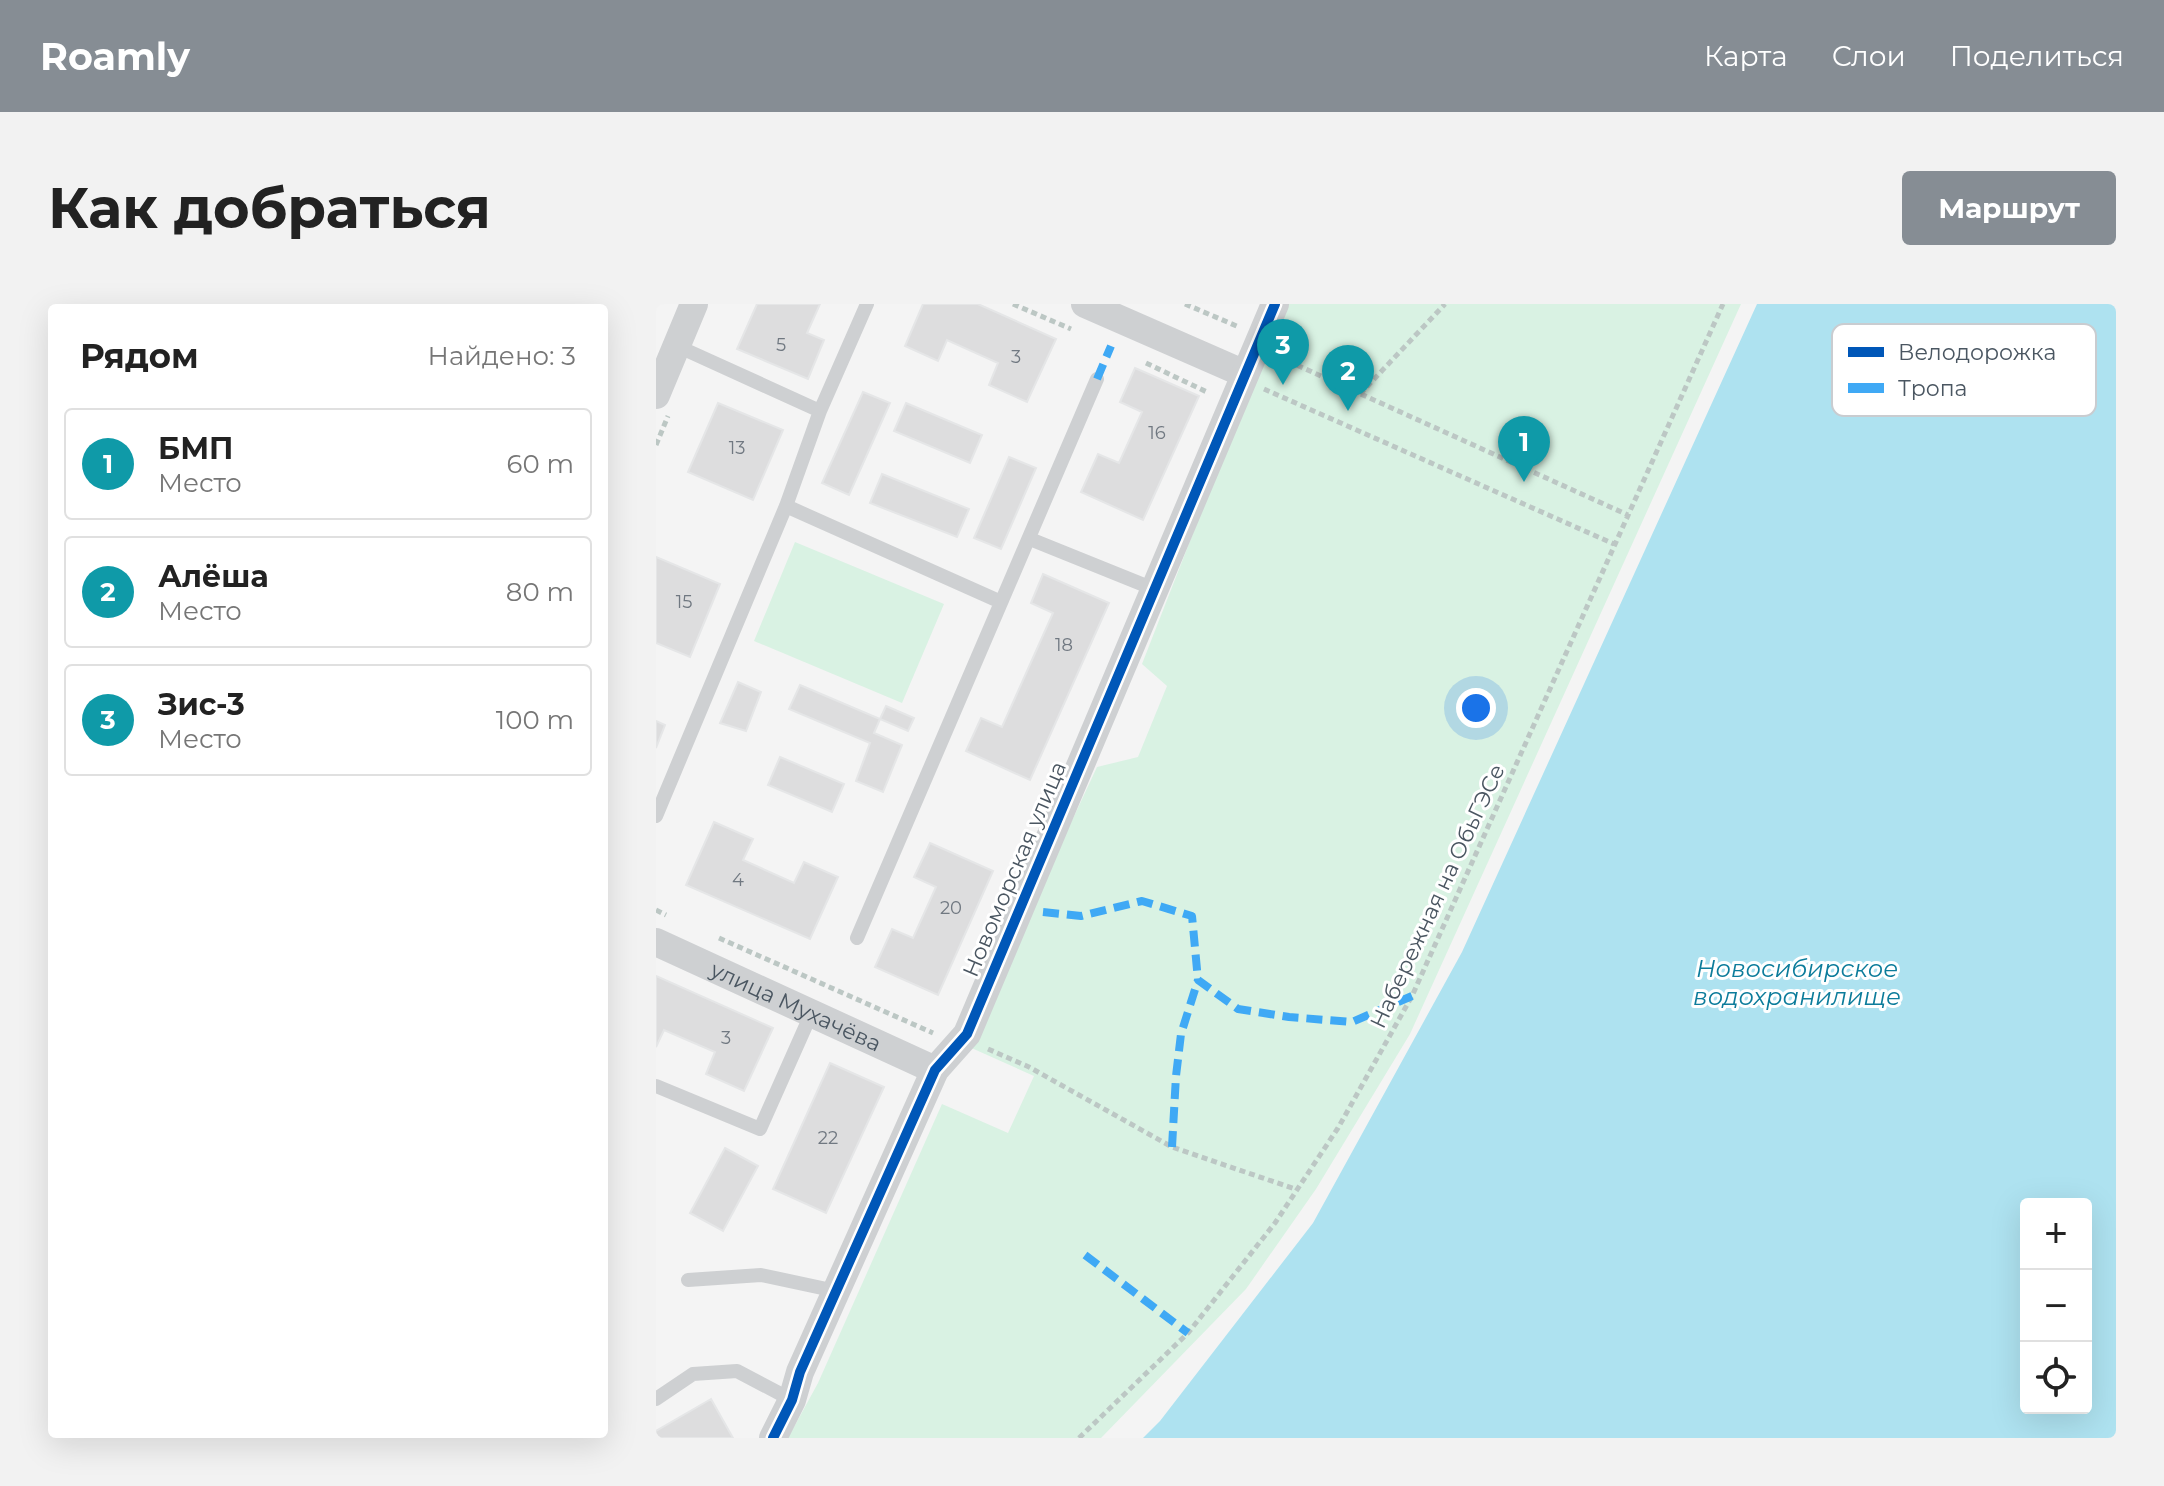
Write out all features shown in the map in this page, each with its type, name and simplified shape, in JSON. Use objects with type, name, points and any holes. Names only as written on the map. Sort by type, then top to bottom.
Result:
[{"type":"street","points":[[656,395],[694,304]]},
{"type":"street","points":[[1085,304],[1250,380]]},
{"type":"street","name":"Новоморская улица","points":[[773,1438],[935,1070],[967,1034],[1154,589],[1250,380],[1275,304]]},
{"type":"street","name":"улица Мухачёва","points":[[656,942],[935,1070]]},
{"type":"lane","points":[[656,816],[786,506],[820,411],[867,304]]},
{"type":"lane","points":[[677,346],[820,411]]},
{"type":"lane","points":[[857,938],[1097,379]]},
{"type":"lane","points":[[786,506],[1001,602]]},
{"type":"lane","points":[[1030,539],[1154,589]]},
{"type":"lane","points":[[656,1086],[760,1129],[812,1012]]},
{"type":"lane","points":[[688,1280],[761,1275],[836,1291]]},
{"type":"lane","points":[[656,1399],[693,1374],[737,1371],[792,1400]]},
{"type":"path","points":[[1185,304],[1244,329]]},
{"type":"path","points":[[1360,394],[1445,304]]},
{"type":"path","points":[[1271,353],[1628,515]]},
{"type":"path","points":[[1250,380],[1614,544]]},
{"type":"path","points":[[656,910],[670,917]]},
{"type":"path","points":[[712,935],[938,1035]]},
{"type":"path","points":[[967,1034],[959,1036],[1029,1067],[1172,1147],[1295,1189]]},
{"type":"green space","points":[[1287,304],[1741,304],[1410,1034],[1316,1189],[1246,1289],[1101,1438],[788,1438],[818,1383],[942,1104],[1008,1133],[1034,1076],[967,1046],[1097,767],[1138,757],[1167,686],[1142,664],[1247,395]]},
{"type":"green space","points":[[795,542],[944,604],[902,703],[754,641]]},
{"type":"water","name":"Новосибирское водохранилище","points":[[1757,304],[2116,304],[2116,1438],[1143,1438],[1160,1421],[1313,1223],[1462,952]]},
{"type":"building","points":[[757,304],[820,304],[807,333],[824,340],[808,379],[737,349]]},
{"type":"building","points":[[923,304],[978,304],[1056,339],[1027,402],[989,385],[998,363],[947,340],[938,361],[905,346]]},
{"type":"building","points":[[1135,368],[1199,396],[1143,520],[1081,492],[1098,454],[1119,463],[1142,412],[1120,402]]},
{"type":"building","points":[[863,392],[890,403],[849,495],[822,483]]},
{"type":"building","points":[[718,403],[783,430],[753,500],[688,472]]},
{"type":"building","points":[[906,403],[982,435],[970,463],[894,431]]},
{"type":"building","points":[[1009,457],[1036,468],[1001,549],[974,538]]},
{"type":"building","points":[[882,474],[969,509],[957,537],[870,503]]},
{"type":"building","points":[[656,557],[720,584],[690,657],[656,643]]},
{"type":"building","points":[[1043,574],[1109,603],[1030,780],[966,751],[981,718],[1002,727],[1053,613],[1031,603]]},
{"type":"building","points":[[738,682],[761,692],[746,731],[720,723]]},
{"type":"building","points":[[800,685],[880,719],[874,733],[902,745],[883,792],[856,781],[870,743],[789,709]]},
{"type":"building","points":[[886,706],[914,718],[908,731],[880,719]]},
{"type":"building","points":[[656,721],[665,725],[656,748]]},
{"type":"building","points":[[780,757],[844,784],[832,812],[768,785]]},
{"type":"building","points":[[714,822],[753,839],[743,860],[794,883],[804,862],[838,877],[810,939],[686,885]]},
{"type":"building","points":[[930,843],[993,871],[938,995],[875,967],[892,929],[913,938],[936,887],[914,877]]},
{"type":"building","points":[[656,976],[773,1028],[744,1091],[706,1074],[715,1052],[664,1030],[656,1047]]},
{"type":"building","points":[[830,1063],[884,1087],[826,1213],[773,1189]]},
{"type":"building","points":[[725,1148],[758,1166],[723,1231],[690,1213]]},
{"type":"building","points":[[711,1399],[733,1438],[656,1438],[656,1431]]},
{"type":"marked path","points":[[1097,379],[1111,346]]},
{"type":"marked path","points":[[1043,912],[1081,916],[1142,901],[1192,916],[1198,980],[1238,1009],[1352,1022],[1412,996]]},
{"type":"marked path","points":[[1172,1147],[1181,1034],[1198,980]]},
{"type":"marked path","points":[[1085,1255],[1188,1333]]},
{"type":"cycle path","points":[[773,1438],[935,1070],[967,1034],[1275,304]]},
{"type":"place","name":"Зис-3","points":[[1283,385]]},
{"type":"place","name":"Алёша","points":[[1348,411]]},
{"type":"place","name":"БМП","points":[[1524,482]]}]
